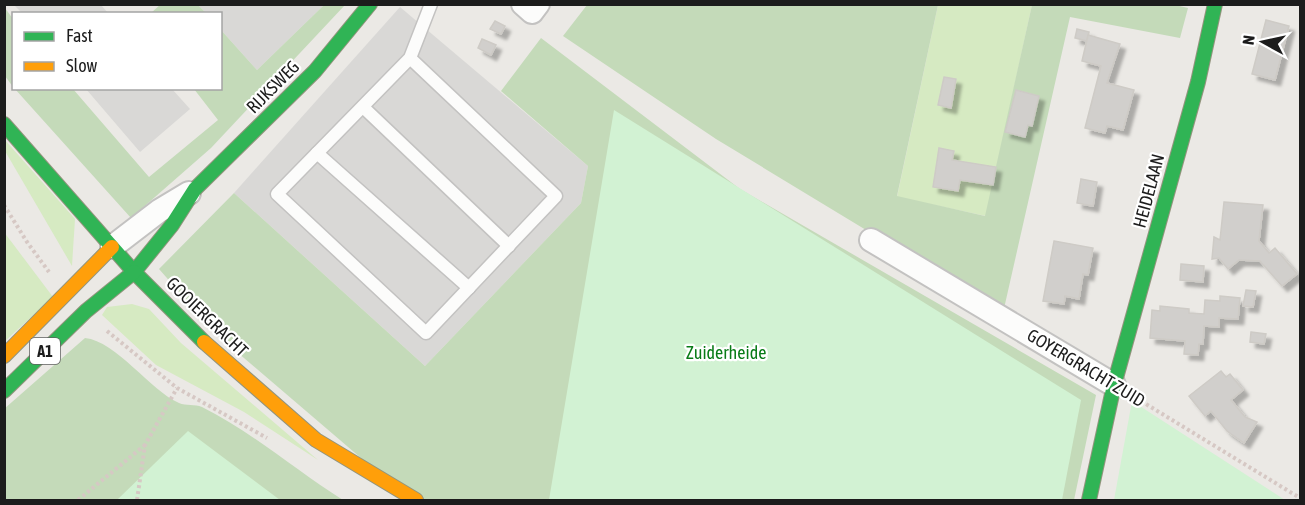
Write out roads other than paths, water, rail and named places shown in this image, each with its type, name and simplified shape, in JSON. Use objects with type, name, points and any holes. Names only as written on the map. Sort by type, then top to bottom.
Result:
[{"type":"main road","name":"RIJKSWEG","points":[[134,272],[172,225],[195,189],[315,71],[370,4]]},
{"type":"main road","name":"HEIDELAAN","points":[[1114,385],[1198,82],[1215,4]]},
{"type":"main road","name":"GOOIERGRACHT","points":[[4,124],[134,272],[208,346],[316,440],[416,501]]},
{"type":"main road","name":"A1","points":[[4,356],[112,247]]},
{"type":"main road","name":"A1","points":[[4,391],[86,311],[134,272]]},
{"type":"main road","points":[[1089,501],[1114,385]]},
{"type":"street","points":[[523,4],[532,12],[538,4]]},
{"type":"street","points":[[112,247],[159,211],[195,189]]},
{"type":"street","name":"GOYERGRACHT ZUID","points":[[872,240],[1114,385]]},
{"type":"lane","points":[[410,58],[556,196],[426,333],[277,194],[410,58],[431,4]]},
{"type":"lane","points":[[363,107],[509,246]]},
{"type":"lane","points":[[317,153],[469,288]]},
{"type":"park label","name":"Zuiderheide","points":[[726,353]]}]
